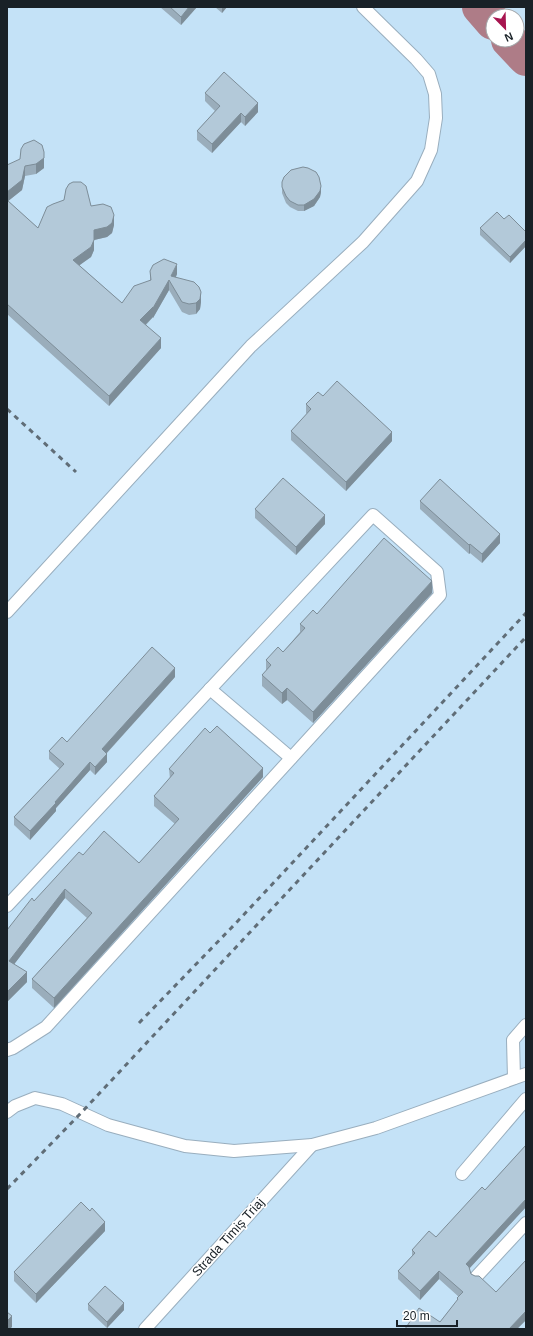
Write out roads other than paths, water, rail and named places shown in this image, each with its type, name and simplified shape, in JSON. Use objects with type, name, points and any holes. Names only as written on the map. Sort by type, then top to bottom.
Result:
[{"type":"lane","points":[[7,612],[252,346],[363,242],[417,181],[431,150],[436,118],[435,94],[429,74],[416,59],[363,7]]},
{"type":"lane","points":[[7,906],[373,515],[437,572],[440,595],[46,1027],[13,1048],[7,1050]]},
{"type":"lane","points":[[210,689],[291,758]]},
{"type":"lane","points":[[514,1078],[513,1040],[526,1025]]},
{"type":"lane","points":[[7,1112],[14,1106],[35,1098],[62,1104],[108,1125],[184,1146],[234,1151],[312,1145],[376,1128],[526,1074]]},
{"type":"lane","points":[[462,1174],[526,1099]]},
{"type":"lane","name":"Strada Timiș Triaj","points":[[145,1329],[312,1145]]},
{"type":"lane","points":[[476,1277],[526,1223]]},
{"type":"waterway","points":[[480,7],[485,13]]},
{"type":"waterway","points":[[517,48],[526,58]]},
{"type":"railway","points":[[7,409],[76,472]]},
{"type":"railway","points":[[139,1023],[236,923],[526,613]]},
{"type":"railway","points":[[7,1189],[81,1113],[526,637]]}]
